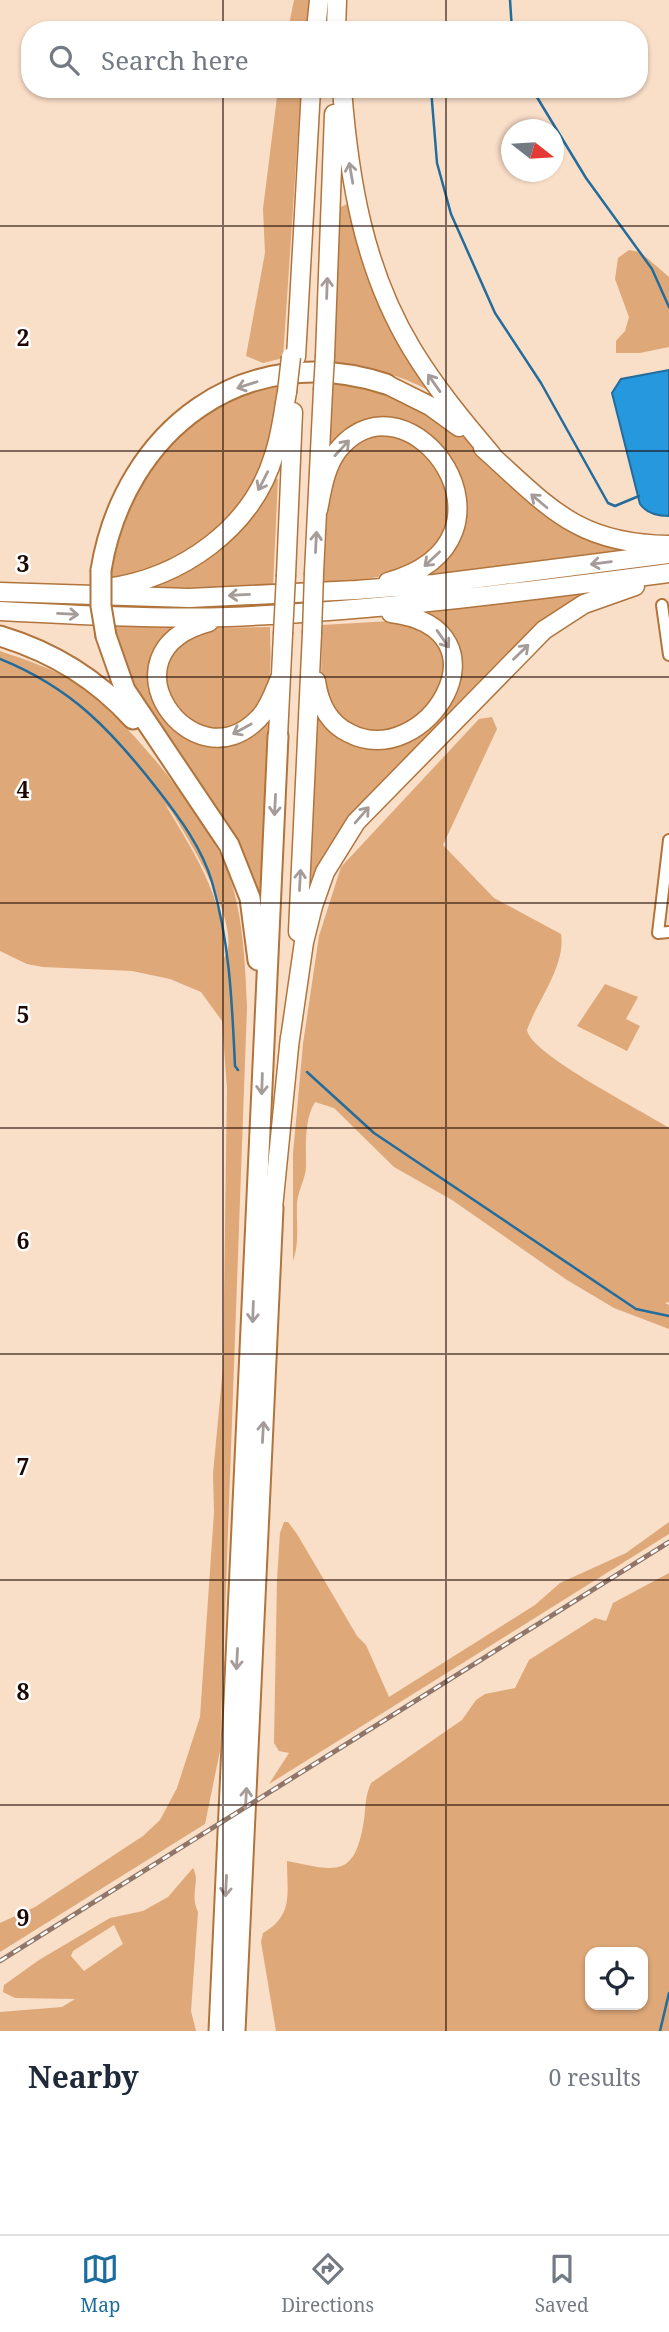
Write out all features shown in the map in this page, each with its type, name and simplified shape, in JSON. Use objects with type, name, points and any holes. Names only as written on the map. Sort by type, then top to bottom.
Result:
[{"type":"highway","points":[[317,21],[319,0]]},
{"type":"highway","points":[[219,2031],[283,634],[290,391],[297,325],[310,98]]},
{"type":"highway","points":[[235,2031],[273,1208],[299,919],[335,98]]},
{"type":"highway","points":[[343,98],[355,200],[384,293],[423,367],[492,455]]},
{"type":"highway","points":[[265,1016],[254,923],[240,872],[217,823],[125,690],[106,636],[101,606],[101,570],[111,520],[137,468],[175,426],[206,403],[248,383],[300,374],[337,372],[386,384],[430,406],[492,455],[550,510],[578,526],[622,539],[669,545]]},
{"type":"highway","points":[[61,594],[113,587],[152,578],[175,569],[215,541],[244,511],[266,476],[290,391]]},
{"type":"highway","points":[[318,510],[328,467],[338,450],[354,436],[370,429],[401,430],[421,439],[441,456],[453,479],[457,512],[451,533],[439,553],[419,570],[356,590]]},
{"type":"highway","points":[[0,592],[189,598],[356,590],[434,584],[669,554]]},
{"type":"highway","points":[[289,1046],[304,942],[313,906],[329,863],[356,822],[544,630],[584,604],[669,573]]},
{"type":"highway","points":[[0,611],[229,617],[359,610],[435,604],[669,573]]},
{"type":"highway","points":[[312,633],[317,687],[324,711],[333,722],[342,730],[365,739],[386,738],[407,732],[428,718],[445,698],[453,672],[451,649],[437,629],[425,621],[409,616],[359,610]]},
{"type":"highway","points":[[229,617],[186,629],[167,645],[161,654],[158,684],[162,702],[176,721],[194,733],[206,736],[239,733],[259,719],[281,676]]},
{"type":"highway","points":[[0,636],[43,651],[100,686],[172,761]]},
{"type":"street","points":[[662,605],[669,655]]},
{"type":"street","points":[[669,840],[658,933],[669,932]]},
{"type":"shaded area","points":[[294,0],[310,0],[308,21],[290,21]]},
{"type":"shaded area","points":[[277,98],[300,98],[283,358],[263,363],[246,356],[265,253],[263,209]]},
{"type":"shaded area","points":[[347,204],[362,256],[380,302],[430,391],[383,372],[333,365],[339,208]]},
{"type":"shaded area","points":[[629,250],[640,252],[669,277],[669,347],[640,353],[616,353],[616,341],[625,331],[629,317],[615,279],[618,258]]},
{"type":"shaded area","points":[[333,380],[381,391],[411,404],[461,435],[543,513],[629,549],[629,552],[423,577],[443,558],[457,537],[463,515],[464,494],[458,473],[445,454],[427,437],[403,423],[329,450]]},
{"type":"shaded area","points":[[281,383],[276,431],[248,497],[195,552],[107,586],[124,506],[182,429],[236,396]]},
{"type":"shaded area","points":[[386,433],[418,443],[449,480],[447,530],[440,545],[428,557],[413,566],[377,577],[324,583],[324,527],[334,472],[355,442]]},
{"type":"shaded area","points":[[274,478],[278,479],[273,587],[145,588],[160,583]]},
{"type":"shaded area","points":[[591,593],[523,640],[309,886],[318,712],[338,736],[364,746],[377,747],[433,723],[458,688],[461,660],[452,636],[428,614],[429,612]]},
{"type":"shaded area","points":[[408,620],[442,643],[446,684],[416,721],[376,735],[336,718],[321,686],[322,625]]},
{"type":"shaded area","points":[[111,624],[177,626],[156,648],[149,673],[153,698],[167,721],[187,738],[211,746],[237,742],[262,724],[270,725],[262,931],[259,916],[140,706]]},
{"type":"shaded area","points":[[270,627],[268,685],[261,706],[244,722],[226,733],[185,725],[161,684],[169,647],[198,628]]},
{"type":"shaded area","points":[[0,651],[60,674],[97,699],[160,765],[198,816],[223,860],[235,895],[244,951],[247,1007],[220,1751],[205,1824],[0,1952],[0,1923],[35,1907],[143,1836],[160,1820],[177,1788],[200,1717],[214,1512],[213,1474],[223,1367],[227,1088],[222,1021],[201,992],[170,979],[132,971],[27,964],[0,951]],"holes":[[[165,804],[201,862],[221,906],[227,927],[228,945],[224,958],[220,917],[214,897],[197,859]]]},
{"type":"shaded area","points":[[492,717],[497,729],[443,845],[494,898],[561,934],[555,971],[527,1030],[533,1040],[589,1082],[669,1128],[669,1302],[665,1303],[669,1305],[669,1329],[614,1308],[567,1280],[452,1200],[394,1167],[334,1108],[315,1102],[307,1125],[306,1171],[298,1198],[297,1239],[293,1261],[293,1154],[303,1044],[319,936],[341,867],[479,719]]},
{"type":"shaded area","points":[[605,984],[638,997],[626,1019],[640,1026],[627,1051],[577,1026]]},
{"type":"shaded area","points":[[284,1522],[288,1522],[297,1534],[357,1636],[366,1645],[389,1697],[535,1605],[560,1583],[626,1553],[669,1522],[669,1534],[269,1784],[289,1753],[279,1751],[274,1743],[277,1579],[280,1533]]},
{"type":"shaded area","points":[[669,1573],[669,2031],[276,2031],[261,1942],[263,1933],[280,1919],[287,1902],[287,1861],[331,1868],[349,1862],[360,1839],[371,1783],[462,1720],[476,1700],[485,1694],[515,1688],[529,1660],[595,1618],[606,1621],[613,1603]]},
{"type":"shaded area","points":[[193,1868],[198,1912],[191,2011],[196,2031],[0,2031],[0,2012],[62,2007],[75,1999],[15,1998],[3,1992],[4,1985],[39,1960],[110,1918],[143,1911],[168,1897]],"holes":[[[114,1925],[123,1944],[84,1971],[71,1956],[73,1951]]]},
{"type":"water","points":[[669,370],[669,516],[661,516],[646,510],[640,504],[612,393],[621,379]]},
{"type":"waterway","points":[[510,0],[511,21]]},
{"type":"waterway","points":[[432,98],[437,163],[451,214],[495,313],[541,383],[608,503],[615,506],[639,496]]},
{"type":"waterway","points":[[537,98],[586,178],[652,269],[669,307]]},
{"type":"waterway","points":[[0,659],[49,683],[107,730],[158,790],[196,845],[208,869],[223,928],[235,1066],[238,1070]]},
{"type":"waterway","points":[[307,1072],[374,1133],[636,1309],[669,1316]]},
{"type":"waterway","points":[[660,2031],[669,1993]]},
{"type":"railway","points":[[0,1961],[669,1542]]}]
